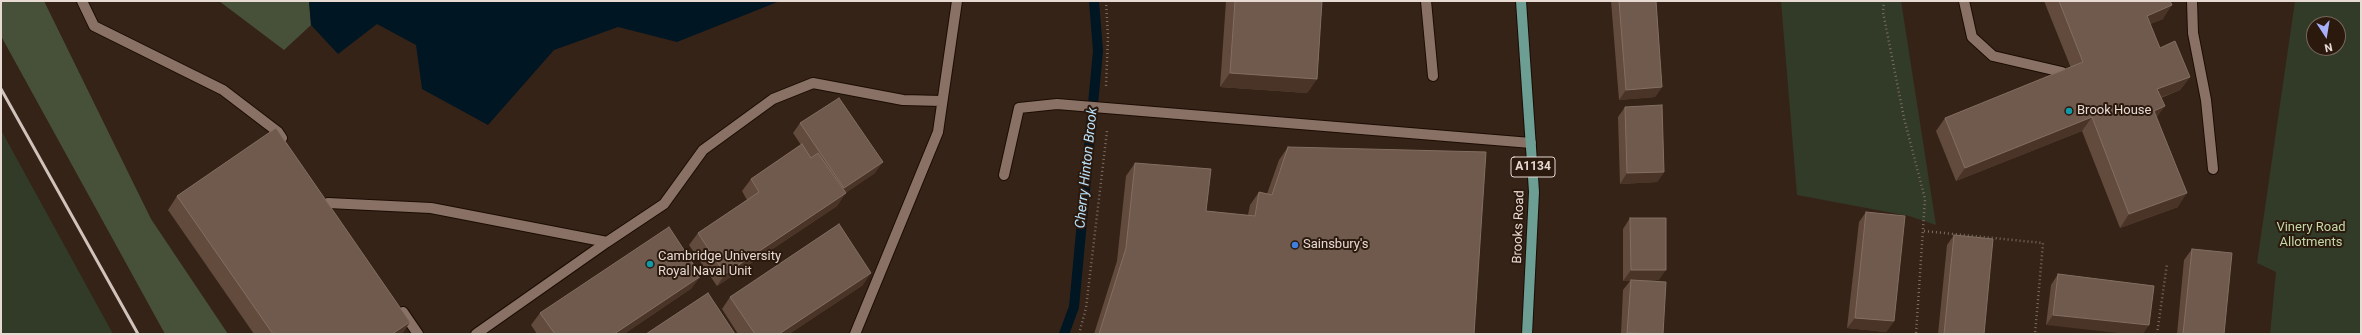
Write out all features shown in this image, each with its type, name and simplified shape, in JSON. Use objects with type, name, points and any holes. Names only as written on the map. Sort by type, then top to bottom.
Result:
[{"type":"main road","name":"Brooks Road","points":[[1521,1],[1534,192],[1527,334]]},
{"type":"street","points":[[82,1],[94,26],[223,90],[278,132],[287,144]]},
{"type":"street","points":[[855,334],[938,132],[957,1]]},
{"type":"street","points":[[1426,1],[1433,76]]},
{"type":"street","points":[[1964,1],[1972,37],[1994,56],[2062,72]]},
{"type":"street","points":[[2192,1],[2193,33],[2206,100],[2213,169]]},
{"type":"street","points":[[476,334],[664,204],[703,150],[773,99],[813,83],[903,100],[942,101]]},
{"type":"street","points":[[1004,175],[1018,108],[1057,104],[1531,142]]},
{"type":"street","points":[[336,216],[325,200],[431,208],[607,242]]},
{"type":"street","points":[[395,301],[418,334]]},
{"type":"path","points":[[1079,334],[1086,308],[1106,108],[1108,38],[1106,1]]},
{"type":"path","points":[[1884,1],[1883,12],[1904,118],[1925,200],[1916,334]]},
{"type":"path","points":[[1924,231],[2043,243],[2035,334]]},
{"type":"path","points":[[2157,334],[2167,264]]},
{"type":"green space","points":[[1,1],[44,1],[151,219],[228,334],[165,334],[1,36]]},
{"type":"green space","points":[[219,1],[309,1],[311,25],[284,50]]},
{"type":"green space","points":[[1781,1],[1901,1],[1936,225],[1909,216],[1797,195]]},
{"type":"green space","name":"Vinery Road Allotments","points":[[2295,1],[2361,1],[2361,334],[2270,334],[2276,272],[2257,263]]},
{"type":"green space","points":[[1,130],[113,334],[1,334]]},
{"type":"water","points":[[309,1],[780,1],[677,42],[618,27],[554,50],[488,125],[422,89],[416,45],[377,24],[338,54],[311,25]]},
{"type":"building","points":[[1235,1],[1322,1],[1317,79],[1230,73]]},
{"type":"building","points":[[1619,1],[1656,1],[1662,87],[1626,90]]},
{"type":"building","name":"Brook House","points":[[2059,1],[2170,1],[2172,5],[2147,16],[2160,48],[2175,41],[2190,77],[2157,89],[2165,106],[2154,111],[2187,193],[2129,214],[2092,117],[1965,168],[1945,118],[2083,62]]},
{"type":"building","points":[[839,98],[883,162],[844,188],[800,123]]},
{"type":"building","points":[[1662,105],[1664,172],[1627,173],[1625,107]]},
{"type":"building","points":[[276,128],[410,322],[392,334],[273,334],[177,196]]},
{"type":"building","points":[[802,144],[811,158],[818,153],[846,193],[725,274],[698,233],[759,192],[751,179]]},
{"type":"building","name":"Sainsbury's","points":[[1288,147],[1486,152],[1474,334],[1099,334],[1126,248],[1135,163],[1211,169],[1206,211],[1255,216],[1259,192],[1272,195]]},
{"type":"building","points":[[1866,212],[1905,216],[1894,321],[1855,318]]},
{"type":"building","points":[[1630,218],[1666,218],[1666,270],[1631,270]]},
{"type":"building","points":[[839,224],[871,273],[779,334],[755,334],[730,297]]},
{"type":"building","name":"Cambridge University Royal Naval Unit","points":[[669,227],[701,276],[614,334],[555,334],[540,313]]},
{"type":"building","points":[[1954,235],[1993,239],[1984,334],[1944,334]]},
{"type":"building","points":[[2192,249],[2232,253],[2224,334],[2183,334]]},
{"type":"building","points":[[2058,274],[2154,286],[2149,325],[2053,315]]},
{"type":"building","points":[[1631,280],[1666,282],[1663,334],[1627,333]]},
{"type":"building","points":[[708,293],[735,334],[646,334]]},
{"type":"waterway","name":"Cherry Hinton Brook","points":[[1064,334],[1074,307],[1098,51],[1094,1]]},
{"type":"railway","points":[[1,89],[138,334]]},
{"type":"place","name":"Brook House","points":[[2069,111]]},
{"type":"place","name":"Sainsbury's","points":[[1295,245]]},
{"type":"place","name":"Cambridge University Royal Naval Unit","points":[[650,264]]}]
